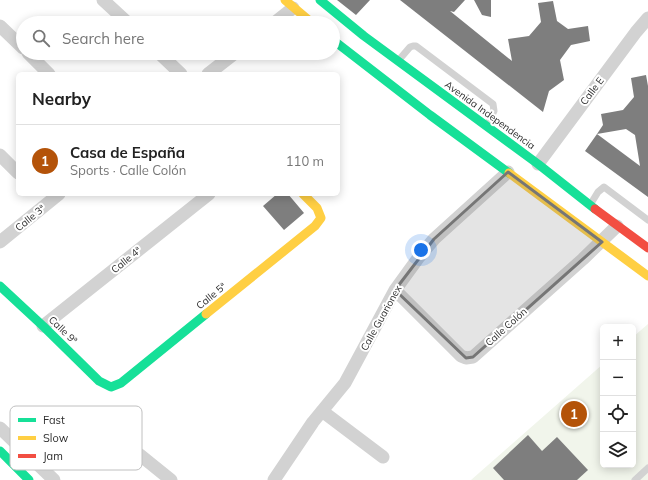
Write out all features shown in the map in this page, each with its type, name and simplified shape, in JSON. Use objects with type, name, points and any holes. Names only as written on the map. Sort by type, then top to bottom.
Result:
[{"type":"main road","name":"Avenida Independencia","points":[[320,0],[340,16]]},
{"type":"main road","points":[[289,4],[304,16]]},
{"type":"main road","name":"Avenida Independencia","points":[[340,16],[398,62],[538,164],[590,206],[648,248]]},
{"type":"main road","points":[[340,45],[648,276]]},
{"type":"main road","name":"Calle 5ª","points":[[111,387],[128,378],[315,226],[321,218],[317,208],[305,196]]},
{"type":"main road","name":"Calle 9ª","points":[[0,286],[99,381],[111,387]]},
{"type":"main road","points":[[0,451],[10,461]]},
{"type":"main road","points":[[19,470],[29,480]]},
{"type":"street","points":[[103,0],[120,16]]},
{"type":"street","points":[[280,16],[289,4]]},
{"type":"street","name":"Calle E","points":[[538,164],[648,18]]},
{"type":"street","points":[[0,26],[16,41]]},
{"type":"street","points":[[35,60],[47,72]]},
{"type":"street","points":[[166,60],[179,72]]},
{"type":"street","points":[[211,72],[226,60]]},
{"type":"street","points":[[0,155],[16,171]]},
{"type":"street","name":"Calle Guarionex","points":[[274,480],[313,422],[345,383],[395,290],[418,257],[434,239],[508,172]]},
{"type":"street","name":"Calle 4ª","points":[[43,326],[206,196]]},
{"type":"street","name":"Calle 3ª","points":[[0,242],[44,198]]},
{"type":"street","name":"Calle Colón","points":[[395,290],[460,356],[466,358],[473,357],[602,242],[617,226]]},
{"type":"street","points":[[322,411],[383,458]]},
{"type":"street","points":[[0,428],[10,438]]},
{"type":"street","points":[[142,457],[171,480]]},
{"type":"street","points":[[44,470],[54,480]]},
{"type":"lane","points":[[398,62],[410,47],[416,46],[493,104],[494,111],[486,126]]},
{"type":"lane","points":[[590,206],[598,192],[604,187],[648,220]]},
{"type":"lane","points":[[635,480],[648,468]]},
{"type":"highlighted area","points":[[508,172],[602,242],[473,357],[466,358],[395,290],[434,239]]},
{"type":"shaded area","points":[[648,324],[648,480],[471,480],[600,367],[600,468],[636,468],[636,334]]},
{"type":"building","points":[[337,0],[370,0],[356,15]]},
{"type":"building","points":[[400,0],[465,0],[454,12],[450,11],[512,61],[508,39],[529,36],[541,22],[538,3],[553,1],[557,21],[568,29],[588,26],[590,41],[571,45],[560,60],[564,80],[549,91],[543,112]]},
{"type":"building","points":[[474,0],[491,0],[491,17],[482,15]]},
{"type":"building","points":[[646,75],[648,86],[648,197],[585,151],[603,125],[601,114],[623,110],[634,97],[631,78]],"holes":[[[626,129],[635,135],[640,166],[597,134]]]},
{"type":"building","points":[[275,196],[290,196],[304,213],[284,230],[263,206]]},
{"type":"building","points":[[528,435],[542,451],[557,437],[588,470],[577,480],[504,480],[493,468]]},
{"type":"traffic: fast","points":[[320,0],[340,16]]},
{"type":"traffic: fast","points":[[340,16],[364,36],[538,164],[595,209]]},
{"type":"traffic: fast","points":[[340,45],[430,115],[509,173]]},
{"type":"traffic: fast","points":[[0,286],[99,381],[111,387],[121,383],[206,314]]},
{"type":"traffic: fast","points":[[0,451],[10,461]]},
{"type":"traffic: fast","points":[[19,470],[29,480]]},
{"type":"traffic: slow","points":[[285,0],[304,16]]},
{"type":"traffic: slow","points":[[509,173],[648,276]]},
{"type":"traffic: slow","points":[[206,314],[315,226],[321,218],[317,208],[305,196]]},
{"type":"traffic: jam","points":[[595,209],[648,248]]},
{"type":"place","name":"Casa de España","points":[[574,414]]}]
